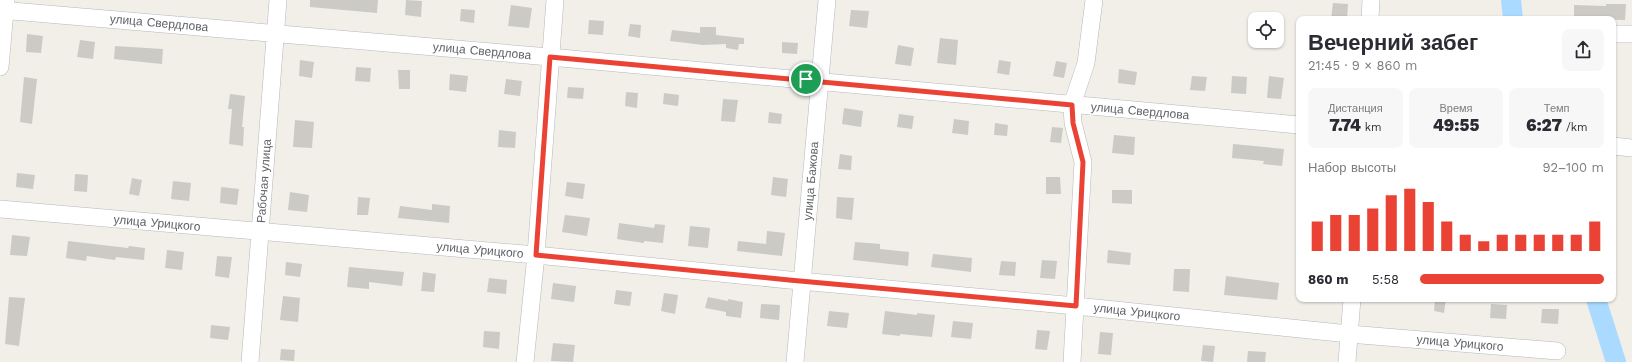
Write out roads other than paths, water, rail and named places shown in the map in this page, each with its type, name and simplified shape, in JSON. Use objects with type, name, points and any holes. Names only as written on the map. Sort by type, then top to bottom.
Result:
[{"type":"street","name":"Рабочая улица","points":[[250,362],[274,33],[278,0]]},
{"type":"street","points":[[525,362],[536,255],[555,0]]},
{"type":"street","name":"улица Бажова","points":[[795,362],[827,0]]},
{"type":"street","points":[[1072,362],[1083,162],[1073,123],[1072,105],[1086,63],[1094,0]]},
{"type":"street","points":[[1370,16],[1371,0]]},
{"type":"street","name":"улица Свердлова","points":[[4,7],[274,33],[1296,125]]},
{"type":"street","points":[[0,67],[4,7]]},
{"type":"street","points":[[1616,34],[1632,34]]},
{"type":"street","points":[[1616,146],[1632,148]]},
{"type":"street","name":"улица Урицкого","points":[[0,209],[536,255],[1076,306],[1349,334],[1557,351]]},
{"type":"street","points":[[1347,362],[1352,302]]},
{"type":"waterway","points":[[1511,0],[1513,16]]},
{"type":"waterway","points":[[1597,302],[1616,362]]}]
